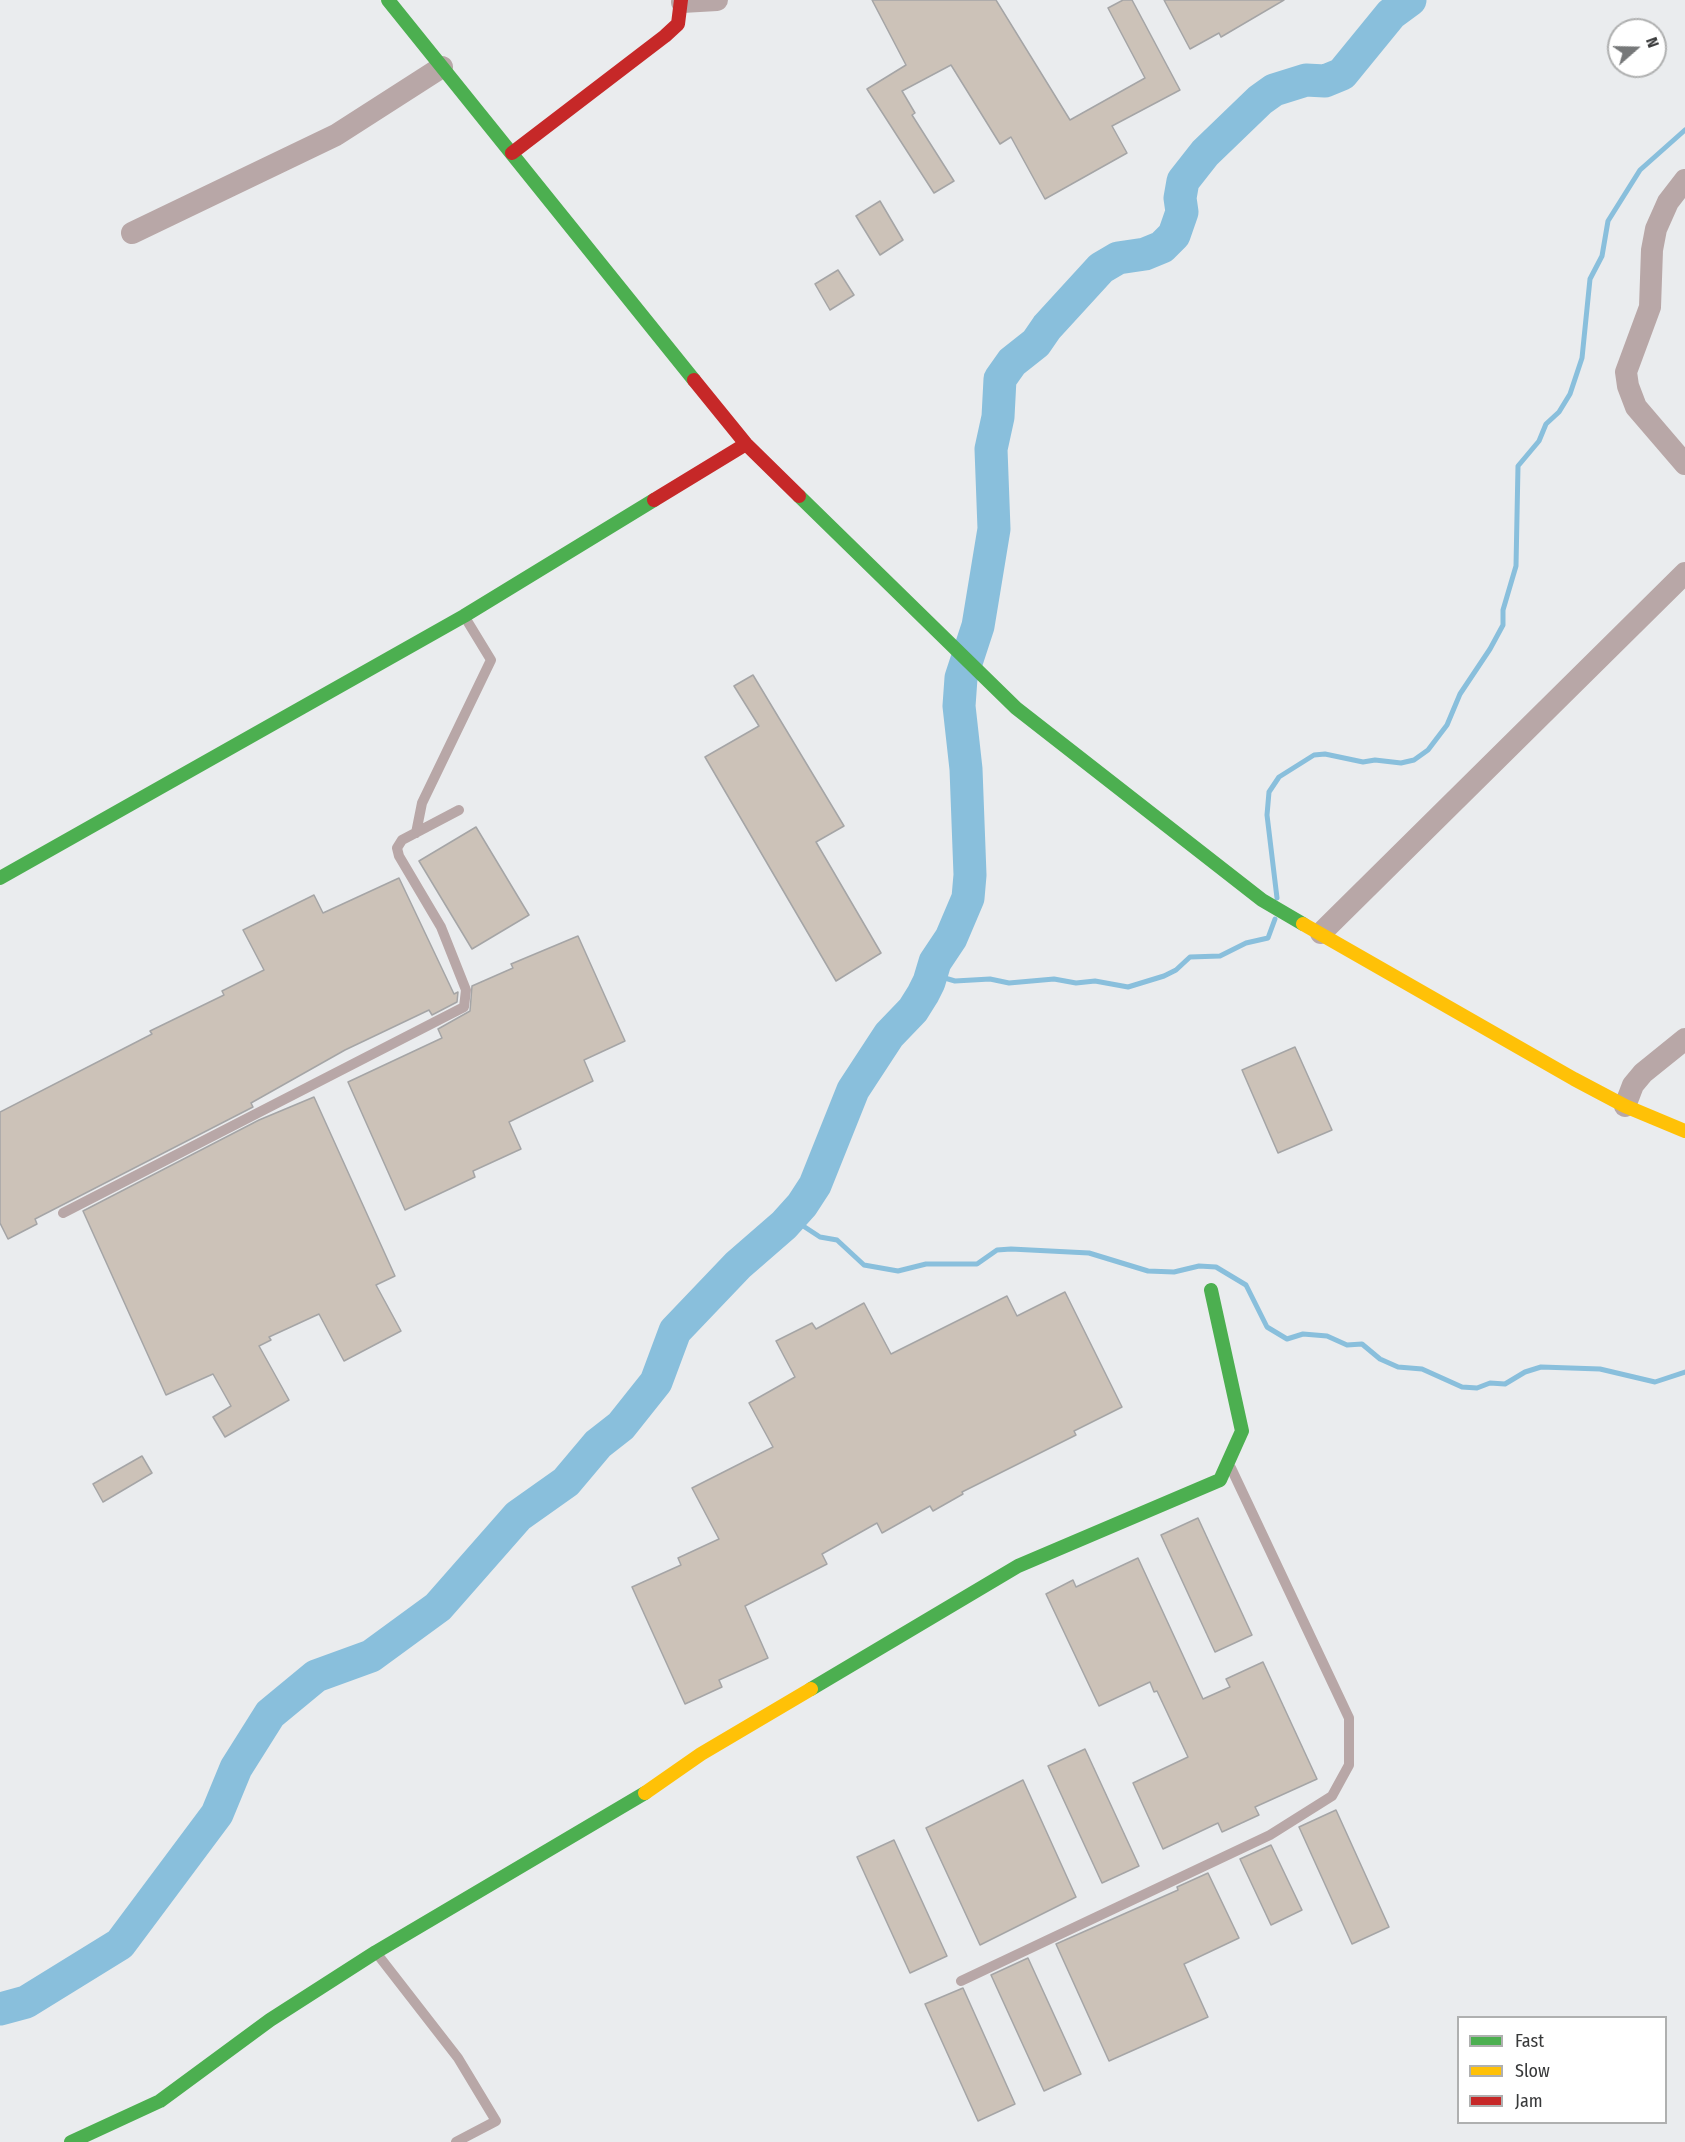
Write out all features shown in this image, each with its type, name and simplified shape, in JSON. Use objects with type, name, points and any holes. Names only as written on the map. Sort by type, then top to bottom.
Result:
[{"type":"street","points":[[388,0],[746,444],[992,685],[1044,731],[1262,900],[1574,1079],[1625,1106],[1685,1131]]},
{"type":"street","points":[[512,153],[665,36],[678,24],[682,1],[717,0]]},
{"type":"street","points":[[132,233],[336,135],[442,67]]},
{"type":"street","points":[[1685,180],[1668,202],[1656,229],[1652,250],[1650,307],[1626,372],[1628,386],[1636,407],[1685,464]]},
{"type":"street","points":[[0,878],[464,616],[746,444]]},
{"type":"street","points":[[1321,933],[1685,573]]},
{"type":"street","points":[[1625,1106],[1633,1085],[1643,1072],[1685,1039]]},
{"type":"street","points":[[71,2142],[160,2101],[270,2020],[376,1952],[652,1789],[701,1754],[1018,1566],[1220,1480],[1242,1431],[1211,1290]]},
{"type":"lane","points":[[416,833],[422,803],[491,660],[464,616]]},
{"type":"lane","points":[[63,1213],[464,1007],[466,990],[441,927],[399,856],[397,848],[402,840],[459,810]]},
{"type":"lane","points":[[960,1981],[1270,1835],[1332,1796],[1349,1765],[1349,1718],[1228,1462]]},
{"type":"lane","points":[[376,1952],[459,2058],[496,2121],[456,2142]]},
{"type":"building","points":[[872,0],[996,0],[1070,120],[1145,78],[1108,8],[1123,0],[1132,0],[1180,90],[1112,126],[1127,153],[1045,199],[1011,137],[1000,144],[951,65],[902,91],[915,113],[912,115],[954,181],[934,193],[867,89],[906,65]]},
{"type":"building","points":[[1164,0],[1284,0],[1221,37],[1219,33],[1190,49]]},
{"type":"building","points":[[880,201],[903,240],[880,255],[856,216]]},
{"type":"building","points":[[838,270],[854,295],[830,310],[815,284]]},
{"type":"building","points":[[753,675],[844,826],[816,842],[881,953],[836,981],[705,757],[759,726],[734,686]]},
{"type":"building","points":[[476,827],[529,915],[472,949],[419,861]]},
{"type":"building","points":[[399,878],[454,994],[458,992],[457,1002],[432,1015],[429,1010],[345,1050],[251,1103],[253,1107],[35,1219],[37,1224],[8,1239],[0,1223],[0,1112],[152,1034],[150,1031],[224,995],[222,991],[264,970],[243,930],[314,895],[323,913]]},
{"type":"building","points":[[578,936],[625,1041],[584,1060],[593,1081],[509,1122],[521,1149],[473,1171],[475,1177],[405,1210],[348,1082],[442,1038],[438,1029],[470,1011],[472,986],[513,968],[511,964]]},
{"type":"building","points":[[1295,1047],[1332,1130],[1278,1153],[1242,1070]]},
{"type":"building","points":[[314,1097],[395,1276],[376,1285],[401,1331],[344,1361],[319,1314],[269,1337],[271,1340],[259,1346],[289,1400],[225,1437],[213,1417],[231,1406],[213,1374],[166,1395],[83,1211],[259,1120]]},
{"type":"building","points":[[1065,1292],[1122,1407],[1074,1431],[1076,1435],[962,1492],[963,1494],[933,1511],[930,1506],[882,1533],[877,1523],[822,1554],[827,1564],[745,1606],[768,1658],[719,1680],[722,1687],[685,1704],[632,1587],[681,1565],[678,1558],[719,1539],[692,1488],[773,1447],[749,1403],[795,1377],[776,1341],[812,1323],[816,1329],[864,1303],[891,1354],[1007,1296],[1017,1316]]},
{"type":"building","points":[[142,1456],[152,1473],[103,1502],[93,1484]]},
{"type":"building","points":[[1198,1518],[1252,1635],[1215,1652],[1161,1535]]},
{"type":"building","points":[[1138,1558],[1203,1699],[1230,1687],[1226,1679],[1263,1662],[1317,1779],[1255,1807],[1259,1815],[1222,1832],[1218,1823],[1163,1849],[1133,1783],[1188,1757],[1157,1691],[1154,1692],[1150,1682],[1099,1706],[1046,1594],[1073,1580],[1076,1587]]},
{"type":"building","points":[[1085,1749],[1139,1866],[1102,1883],[1048,1766]]},
{"type":"building","points":[[1023,1780],[1076,1897],[980,1945],[926,1828]]},
{"type":"building","points":[[1336,1810],[1389,1927],[1352,1944],[1299,1827]]},
{"type":"building","points":[[894,1840],[947,1956],[910,1973],[857,1857]]},
{"type":"building","points":[[1271,1845],[1302,1910],[1271,1925],[1240,1859]]},
{"type":"building","points":[[1208,1873],[1239,1938],[1184,1964],[1208,2017],[1109,2061],[1056,1944],[1178,1890],[1177,1887]]},
{"type":"building","points":[[1028,1958],[1081,2074],[1044,2091],[991,1975]]},
{"type":"building","points":[[963,1988],[1015,2104],[978,2121],[925,2004]]},
{"type":"waterway","points":[[0,2009],[26,2002],[120,1944],[217,1814],[236,1768],[270,1714],[316,1676],[371,1656],[438,1607],[518,1516],[566,1482],[598,1444],[621,1426],[656,1382],[675,1331],[738,1265],[784,1225],[802,1205],[815,1185],[853,1090],[889,1035],[913,1010],[923,994],[935,962],[951,938],[968,898],[970,875],[966,769],[959,706],[961,678],[978,626],[994,529],[991,449],[998,417],[1000,379],[1012,362],[1036,343],[1047,327],[1101,268],[1118,258],[1145,254],[1162,247],[1174,235],[1182,212],[1180,198],[1183,181],[1205,153],[1260,100],[1274,90],[1306,80],[1325,81],[1342,74],[1391,14],[1410,0]]},
{"type":"waterway","points":[[1277,898],[1267,815],[1269,792],[1279,777],[1314,755],[1325,754],[1363,762],[1375,760],[1401,763],[1414,760],[1428,750],[1447,725],[1460,694],[1503,625],[1503,610],[1516,566],[1518,466],[1539,441],[1546,424],[1559,412],[1570,394],[1582,358],[1590,279],[1602,256],[1608,221],[1640,170],[1685,130]]},
{"type":"waterway","points":[[931,974],[955,981],[990,979],[1009,983],[1054,979],[1076,983],[1095,981],[1128,987],[1164,976],[1176,970],[1190,957],[1220,956],[1246,943],[1268,938],[1275,919]]},
{"type":"waterway","points":[[791,1218],[820,1237],[837,1240],[864,1265],[898,1271],[926,1264],[977,1264],[997,1250],[1011,1249],[1089,1253],[1148,1271],[1174,1272],[1199,1266],[1216,1267],[1246,1285],[1267,1327],[1287,1339],[1303,1334],[1327,1336],[1347,1345],[1362,1344],[1380,1359],[1398,1367],[1422,1369],[1462,1387],[1477,1388],[1490,1383],[1505,1384],[1525,1372],[1541,1367],[1600,1369],[1655,1382],[1685,1372]]},
{"type":"traffic: fast","points":[[388,0],[694,380]]},
{"type":"traffic: fast","points":[[799,496],[1016,708],[1262,900],[1303,924]]},
{"type":"traffic: fast","points":[[0,878],[464,616],[654,500]]},
{"type":"traffic: fast","points":[[811,1689],[1018,1566],[1220,1480],[1242,1431],[1211,1290]]},
{"type":"traffic: fast","points":[[71,2142],[160,2101],[270,2020],[376,1952],[645,1793]]},
{"type":"traffic: slow","points":[[1303,924],[1574,1079],[1625,1106],[1685,1131]]},
{"type":"traffic: slow","points":[[645,1793],[701,1754],[811,1689]]},
{"type":"traffic: jam","points":[[512,153],[665,36],[678,24],[681,0]]},
{"type":"traffic: jam","points":[[694,380],[746,444],[799,496]]},
{"type":"traffic: jam","points":[[654,500],[746,444]]}]
